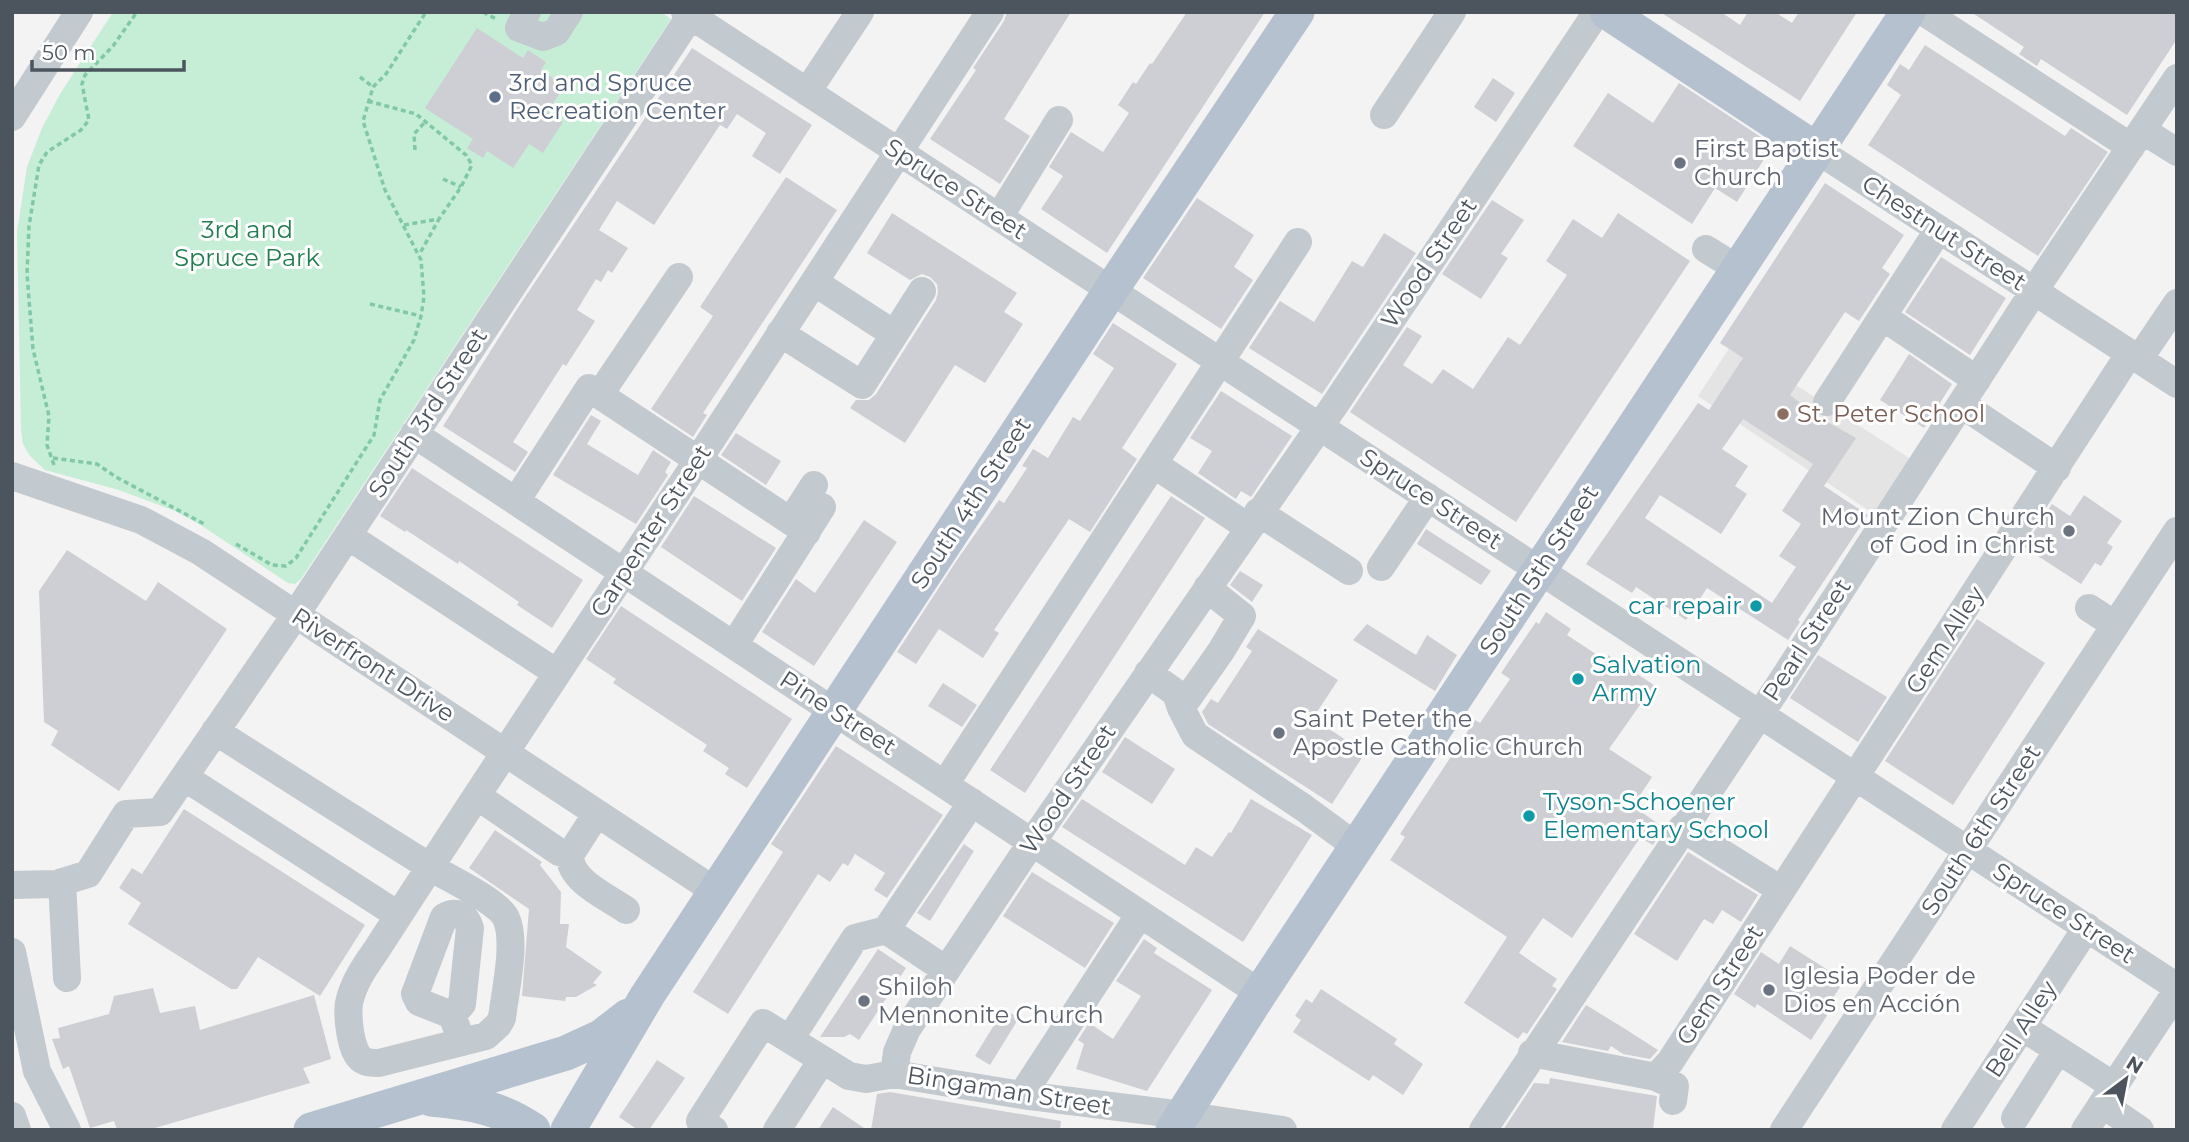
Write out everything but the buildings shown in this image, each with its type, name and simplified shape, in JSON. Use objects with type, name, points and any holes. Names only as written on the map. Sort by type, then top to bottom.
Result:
[{"type":"main road","name":"South 4th Street","points":[[568,1130],[647,996],[715,891],[1297,12]]},
{"type":"main road","name":"Chestnut Street","points":[[1607,12],[1817,150]]},
{"type":"main road","name":"South 5th Street","points":[[1178,1122],[1260,993],[1908,12]]},
{"type":"main road","name":"South 4th Street","points":[[414,1100],[582,1047],[619,1024],[647,996]]},
{"type":"main road","points":[[311,1130],[414,1100],[487,1106],[533,1130]]},
{"type":"street","points":[[12,117],[79,12]]},
{"type":"street","points":[[527,12],[519,27],[542,37],[556,32],[569,12]]},
{"type":"street","points":[[807,92],[860,12]]},
{"type":"street","name":"Carpenter Street","points":[[462,1042],[379,1063],[369,1063],[360,1058],[352,1046],[348,1003],[357,979],[990,12]]},
{"type":"street","points":[[1384,115],[1452,12]]},
{"type":"street","name":"Wood Street","points":[[894,1074],[897,1052],[907,1029],[946,970],[1320,426],[1597,12]]},
{"type":"street","points":[[1924,12],[2137,139],[2177,152]]},
{"type":"street","name":"Spruce Street","points":[[690,13],[2087,927],[2177,989]]},
{"type":"street","name":"South 3rd Street","points":[[75,878],[126,814],[160,812],[348,536],[690,13]]},
{"type":"street","name":"Pearl Street","points":[[1483,1130],[2177,78]]},
{"type":"street","points":[[999,217],[1059,120]]},
{"type":"street","name":"Chestnut Street","points":[[1817,150],[2177,384]]},
{"type":"street","points":[[1827,402],[1939,229]]},
{"type":"street","points":[[945,784],[1298,242]]},
{"type":"street","points":[[1706,249],[1738,270]]},
{"type":"street","points":[[600,394],[679,277]]},
{"type":"street","points":[[814,282],[894,334]]},
{"type":"street","points":[[780,333],[862,384],[922,291]]},
{"type":"street","points":[[2135,356],[2177,303]]},
{"type":"street","points":[[1883,317],[1977,380]]},
{"type":"street","name":"Gem Alley","points":[[1781,890],[2057,468],[2135,356]]},
{"type":"street","points":[[516,501],[589,388],[799,526]]},
{"type":"street","points":[[1961,404],[2057,468]]},
{"type":"street","name":"Pine Street","points":[[414,434],[1260,993]]},
{"type":"street","points":[[1155,465],[1349,571]]},
{"type":"street","name":"Riverfront Drive","points":[[12,476],[141,520],[166,532],[296,614],[715,891]]},
{"type":"street","points":[[734,645],[818,496]]},
{"type":"street","points":[[1381,567],[1428,497]]},
{"type":"street","name":"South 6th Street","points":[[1784,1130],[2177,531]]},
{"type":"street","points":[[348,536],[557,673]]},
{"type":"street","points":[[1181,708],[1242,616],[1207,588]]},
{"type":"street","points":[[2089,608],[2115,625]]},
{"type":"street","points":[[1148,673],[1176,693],[1195,735],[1357,847]]},
{"type":"street","points":[[215,731],[430,867],[464,901],[504,914],[509,926],[510,943],[502,1018],[486,1035],[462,1042],[452,1015],[419,1002],[415,994],[444,917],[464,901]]},
{"type":"street","points":[[184,777],[398,915]]},
{"type":"street","points":[[477,796],[559,852],[570,855]]},
{"type":"street","points":[[790,1040],[855,938],[886,930],[972,802]]},
{"type":"street","points":[[597,813],[570,855],[573,871],[626,910]]},
{"type":"street","points":[[1682,828],[1781,890]]},
{"type":"street","points":[[12,885],[75,878],[67,978]]},
{"type":"street","name":"Gem Street","points":[[1656,1077],[1670,1062],[1781,890]]},
{"type":"street","points":[[452,1015],[462,1004],[470,928],[464,901]]},
{"type":"street","points":[[1022,1095],[1140,914]]},
{"type":"street","name":"Bell Alley","points":[[1955,1130],[2087,927]]},
{"type":"street","points":[[886,930],[946,970]]},
{"type":"street","points":[[12,952],[37,1071],[67,1130]]},
{"type":"street","points":[[2085,1130],[2177,989]]},
{"type":"street","name":"Bingaman Street","points":[[707,1125],[763,1023],[849,1076],[866,1079],[894,1074],[1178,1122],[1283,1130]]},
{"type":"street","points":[[2022,1027],[2058,1050],[2108,1095],[2140,1130]]},
{"type":"street","points":[[2015,1118],[2058,1050]]},
{"type":"street","points":[[1532,1053],[1628,1063],[1675,1086],[1673,1101]]},
{"type":"street","points":[[777,1130],[822,1060]]},
{"type":"street","points":[[12,1116],[17,1130]]},
{"type":"path","points":[[58,491],[53,458],[47,445],[49,416],[33,349],[27,274],[29,226],[39,165],[47,152],[89,121],[82,84],[85,75],[113,46],[137,12]]},
{"type":"path","points":[[229,540],[272,565],[286,566],[296,558],[374,435],[380,400],[414,340],[424,297],[421,260],[384,190],[363,121],[373,87],[386,74],[426,12]]},
{"type":"path","points":[[360,77],[373,87]]},
{"type":"path","points":[[368,101],[416,114],[466,155],[472,165],[419,255]]},
{"type":"path","points":[[415,150],[414,134],[425,122]]},
{"type":"path","points":[[443,179],[461,187]]},
{"type":"path","points":[[404,225],[439,219]]},
{"type":"path","points":[[369,304],[421,316]]},
{"type":"path","points":[[53,458],[97,464],[217,532]]},
{"type":"shaded area","name":"St. Peter School","points":[[1732,344],[1911,459],[1874,514],[1698,396]]},
{"type":"green space","name":"3rd and Spruce Park","points":[[113,12],[661,12],[671,19],[301,579],[295,584],[288,583],[175,511],[119,490],[45,470],[30,456],[23,444],[17,232],[27,167],[42,128],[60,94]]},
{"type":"place","name":"3rd and Spruce Recreation Center","points":[[495,97]]},
{"type":"place","name":"First Baptist Church","points":[[1680,163]]},
{"type":"place","name":"St. Peter School","points":[[1783,414]]},
{"type":"place","name":"Mount Zion Church of God in Christ","points":[[2069,531]]},
{"type":"place","name":"car repair","points":[[1756,606]]},
{"type":"place","name":"Salvation Army","points":[[1578,679]]},
{"type":"place","name":"Saint Peter the Apostle Catholic Church","points":[[1279,733]]},
{"type":"place","name":"Tyson-Schoener Elementary School","points":[[1529,816]]},
{"type":"place","name":"Iglesia Poder de Dios en Acción","points":[[1769,990]]},
{"type":"place","name":"Shiloh Mennonite Church","points":[[864,1001]]}]
